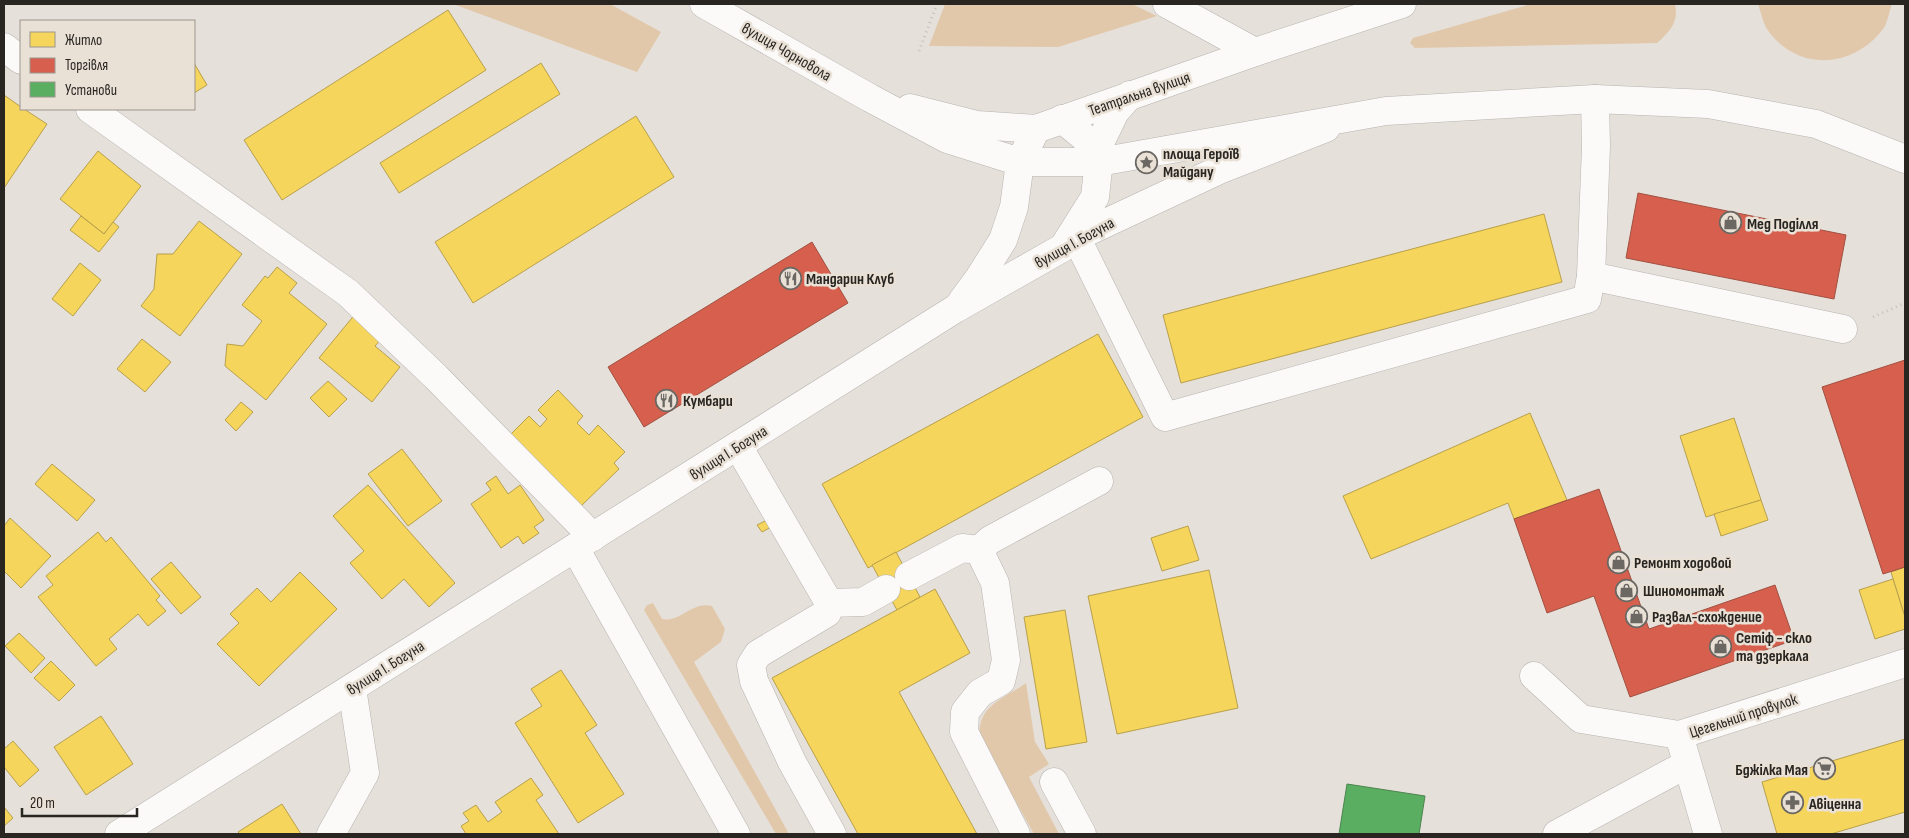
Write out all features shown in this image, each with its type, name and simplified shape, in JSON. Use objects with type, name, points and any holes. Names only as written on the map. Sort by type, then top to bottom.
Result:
[{"type":"street","name":"вулиця Чорновола","points":[[704,4],[870,98]]},
{"type":"street","points":[[1167,4],[1255,52]]},
{"type":"street","name":"Театральна вулиця","points":[[870,98],[977,125],[1036,128],[1255,52],[1367,9],[1402,4]]},
{"type":"street","points":[[4,47],[20,59]]},
{"type":"street","points":[[1130,95],[1115,112],[1101,141],[1095,197],[1070,242],[1165,417],[1587,299],[1590,276],[1596,146],[1595,99]]},
{"type":"street","points":[[870,98],[946,139],[1020,162],[1099,162],[1386,110],[1595,99],[1708,104],[1816,124],[1905,159]]},
{"type":"street","points":[[91,110],[348,293],[436,377],[584,543],[736,834]]},
{"type":"street","name":"вулиця І. Богуна","points":[[119,834],[956,309],[1070,242],[1219,170],[1361,114]]},
{"type":"street","points":[[1062,119],[1085,138],[1099,162]]},
{"type":"street","points":[[956,309],[979,278],[1003,240],[1014,207],[1020,162],[1036,128]]},
{"type":"street","points":[[1590,276],[1843,329]]},
{"type":"street","points":[[738,446],[829,603],[827,613],[758,654],[752,666],[754,681],[792,762],[832,834]]},
{"type":"street","points":[[829,603],[847,604],[863,602],[962,548],[979,550],[990,540],[1099,482]]},
{"type":"street","points":[[979,550],[995,583],[1006,660],[1001,681],[980,693],[965,712],[964,732],[1016,834]]},
{"type":"street","name":"Цегельний провулок","points":[[1708,834],[1679,735],[1905,663]]},
{"type":"street","points":[[1534,676],[1581,719],[1679,735]]},
{"type":"street","points":[[331,834],[364,773],[352,688]]},
{"type":"street","points":[[1557,834],[1687,764]]},
{"type":"street","points":[[1054,782],[1082,834]]},
{"type":"path","points":[[919,52],[937,4]]},
{"type":"shaded area","points":[[453,4],[610,4],[661,32],[637,72]]},
{"type":"shaded area","points":[[945,4],[1132,4],[1157,16],[1058,47],[929,46]]},
{"type":"shaded area","points":[[1531,4],[1675,4],[1676,16],[1672,26],[1657,43],[1415,48],[1410,43],[1413,38]]},
{"type":"shaded area","points":[[1758,4],[1892,4],[1885,26],[1871,42],[1856,52],[1841,58],[1825,60],[1793,53],[1779,43],[1767,29]]},
{"type":"shaded area","points":[[653,603],[662,619],[675,618],[698,606],[712,606],[725,629],[721,642],[694,662],[789,834],[776,834],[644,610],[647,605]]},
{"type":"shaded area","points":[[1026,683],[1035,742],[1049,764],[1029,777],[1059,834],[1034,834],[980,738],[982,718],[987,711],[993,704]]},
{"type":"building: Житло","points":[[448,10],[486,70],[282,200],[244,140]]},
{"type":"building: Житло","points":[[541,63],[560,94],[399,193],[380,163]]},
{"type":"building: Житло","points":[[195,65],[207,85],[195,92]]},
{"type":"building: Житло","points":[[4,95],[20,106],[20,110],[26,110],[47,124],[4,188]]},
{"type":"building: Житло","points":[[636,116],[674,177],[473,303],[435,242]]},
{"type":"building: Житло","points":[[98,151],[141,186],[104,234],[60,199]]},
{"type":"building: Житло","points":[[1544,214],[1562,282],[1181,383],[1163,315]]},
{"type":"building: Житло","points":[[81,216],[104,234],[113,222],[119,227],[99,252],[70,230]]},
{"type":"building: Житло","points":[[199,221],[242,254],[180,336],[141,306],[154,289],[157,254],[173,254]]},
{"type":"building: Житло","points":[[80,263],[101,280],[73,316],[52,299]]},
{"type":"building: Житло","points":[[277,267],[297,283],[289,293],[327,324],[266,400],[225,366],[227,344],[243,346],[262,321],[242,305],[265,276],[268,278]]},
{"type":"building: Житло","points":[[356,313],[384,336],[375,346],[400,367],[372,402],[319,358]]},
{"type":"building: Житло","points":[[1098,334],[1143,417],[868,568],[822,484]]},
{"type":"building: Житло","points":[[142,339],[171,362],[145,392],[117,369]]},
{"type":"building: Житло","points":[[328,381],[347,399],[329,417],[310,398]]},
{"type":"building: Житло","points":[[558,390],[583,416],[577,423],[589,435],[598,425],[625,452],[614,463],[619,469],[578,509],[508,437],[529,416],[540,427],[547,419],[538,410]]},
{"type":"building: Житло","points":[[241,402],[253,412],[236,431],[225,420]]},
{"type":"building: Житло","points":[[1530,413],[1567,500],[1514,519],[1508,503],[1371,559],[1343,496]]},
{"type":"building: Житло","points":[[1734,418],[1761,500],[1706,517],[1680,436]]},
{"type":"building: Житло","points":[[402,449],[442,501],[408,526],[368,474]]},
{"type":"building: Житло","points":[[52,464],[95,500],[77,521],[35,484]]},
{"type":"building: Житло","points":[[496,476],[508,494],[520,485],[544,520],[534,527],[539,533],[523,544],[518,536],[501,548],[471,504],[491,490],[486,483]]},
{"type":"building: Житло","points":[[368,485],[455,583],[429,607],[404,579],[382,599],[350,563],[364,551],[333,516]]},
{"type":"building: Житло","points":[[1761,500],[1768,520],[1721,536],[1714,514]]},
{"type":"building: Житло","points":[[10,518],[51,556],[21,588],[4,571],[4,526]]},
{"type":"building: Житло","points":[[769,519],[773,526],[762,532],[757,525]]},
{"type":"building: Житло","points":[[1188,526],[1199,560],[1162,571],[1151,538]]},
{"type":"building: Житло","points":[[98,532],[106,542],[111,537],[160,596],[156,600],[166,611],[148,626],[138,614],[109,639],[117,649],[96,666],[38,597],[53,585],[46,576]]},
{"type":"building: Житло","points":[[896,552],[920,597],[897,610],[872,565]]},
{"type":"building: Житло","points":[[171,562],[201,597],[181,614],[151,579]]},
{"type":"building: Житло","points":[[1905,567],[1905,615],[1904,615],[1891,572]]},
{"type":"building: Житло","points":[[1209,570],[1238,708],[1117,734],[1088,596]]},
{"type":"building: Житло","points":[[300,572],[337,609],[259,686],[217,644],[239,623],[230,614],[257,588],[271,602]]},
{"type":"building: Житло","points":[[1893,579],[1905,617],[1905,629],[1875,639],[1859,590]]},
{"type":"building: Житло","points":[[935,589],[970,653],[899,692],[977,834],[858,834],[772,678]]},
{"type":"building: Житло","points":[[1065,610],[1087,742],[1046,749],[1024,617]]},
{"type":"building: Житло","points":[[19,633],[45,658],[31,673],[5,646]]},
{"type":"building: Житло","points":[[51,661],[75,685],[59,701],[34,678]]},
{"type":"building: Житло","points":[[561,670],[597,725],[585,733],[624,794],[578,823],[515,723],[542,706],[531,689]]},
{"type":"building: Житло","points":[[101,716],[133,764],[86,795],[54,747]]},
{"type":"building: Житло","points":[[1905,739],[1905,812],[1831,834],[1777,834],[1762,782]]},
{"type":"building: Житло","points":[[13,741],[39,770],[20,787],[4,767],[4,749]]},
{"type":"building: Житло","points":[[531,778],[543,795],[536,800],[559,834],[466,834],[461,826],[469,821],[463,813],[476,805],[488,822],[502,812],[495,802]]},
{"type":"building: Житло","points":[[282,804],[301,834],[240,834],[238,832]]},
{"type":"building: Житло","points":[[4,807],[13,818],[4,826]]},
{"type":"building: Торгівля","points":[[1638,193],[1846,235],[1834,299],[1626,258]]},
{"type":"building: Торгівля","points":[[812,242],[848,303],[644,427],[608,367]]},
{"type":"building: Торгівля","points":[[1905,360],[1905,567],[1883,574],[1822,387]]},
{"type":"building: Торгівля","points":[[1599,489],[1649,629],[1775,585],[1794,640],[1630,697],[1594,596],[1547,613],[1514,519]]},
{"type":"building: Установи","points":[[1347,784],[1425,796],[1419,834],[1339,834]]},
{"type":"place","name":"площа Героїв Майдану","points":[[1147,162]]},
{"type":"place","name":"Мед Поділля","points":[[1731,223]]},
{"type":"place","name":"Мандарин Клуб","points":[[790,278]]},
{"type":"place","name":"Кумбари","points":[[667,400]]},
{"type":"place","name":"Ремонт ходовой","points":[[1618,562]]},
{"type":"place","name":"Шиномонтаж","points":[[1627,590]]},
{"type":"place","name":"Развал-схождение","points":[[1636,616]]},
{"type":"place","name":"Сетіф - скло та дзеркала","points":[[1720,646]]},
{"type":"place","name":"Бджілка Мая","points":[[1824,769]]},
{"type":"place","name":"Авіценна","points":[[1793,803]]}]
